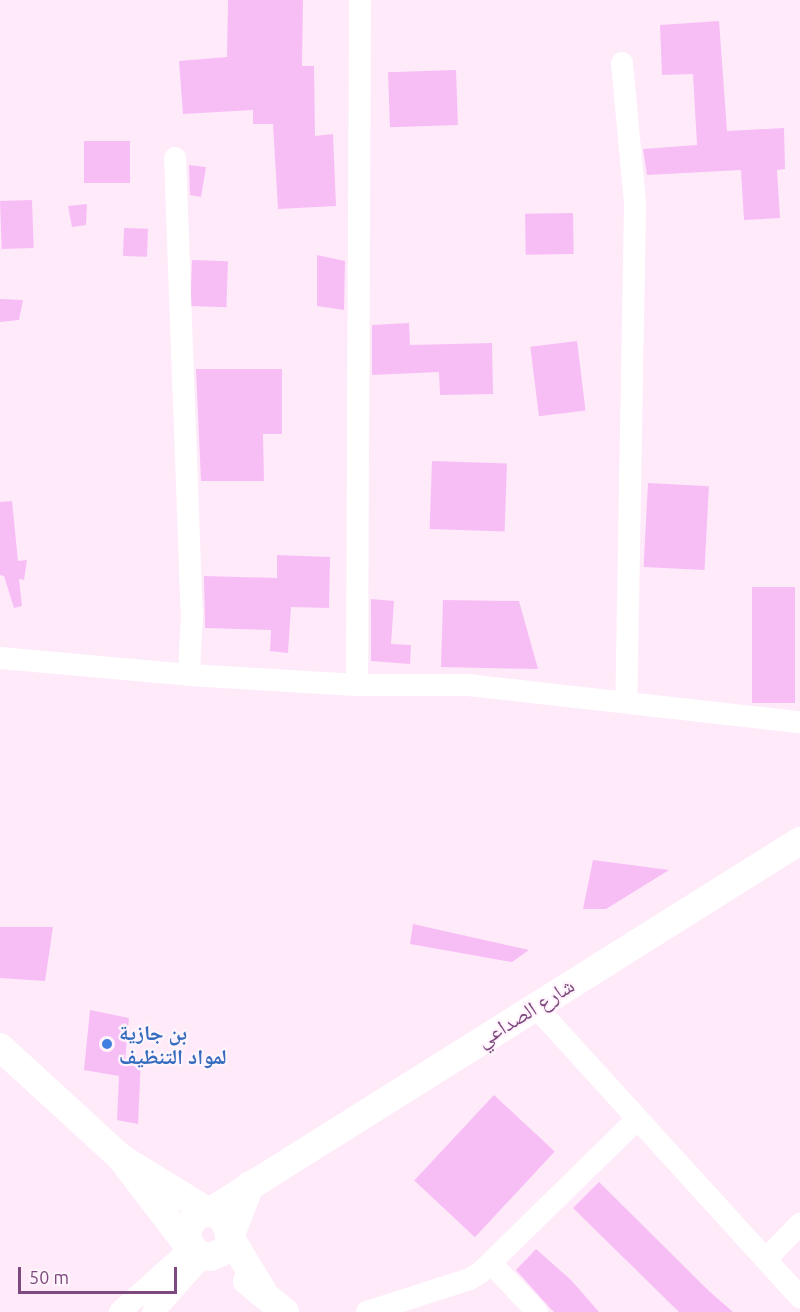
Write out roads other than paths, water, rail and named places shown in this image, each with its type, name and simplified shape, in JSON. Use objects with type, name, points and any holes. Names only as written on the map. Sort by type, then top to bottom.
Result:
[{"type":"street","points":[[357,685],[360,0]]},
{"type":"street","points":[[622,63],[635,204],[626,702]]},
{"type":"street","points":[[175,158],[192,613],[189,675]]},
{"type":"street","points":[[0,658],[189,675],[357,685],[468,685],[800,722]]},
{"type":"street","name":"شارع الصداعي","points":[[209,1212],[800,841]]},
{"type":"street","points":[[535,1006],[800,1297]]},
{"type":"street","points":[[0,1047],[120,1158],[193,1249],[262,1290],[285,1312]]},
{"type":"street","points":[[367,1312],[470,1279],[491,1263],[637,1119]]},
{"type":"street","points":[[120,1158],[209,1212],[223,1217],[230,1237],[262,1290]]},
{"type":"street","points":[[193,1249],[218,1255],[230,1237],[250,1185]]},
{"type":"street","points":[[153,1312],[193,1249],[189,1221],[209,1212]]},
{"type":"street","points":[[766,1259],[800,1224]]},
{"type":"street","points":[[120,1312],[193,1249]]},
{"type":"street","points":[[491,1263],[537,1312]]},
{"type":"place","name":"بن جازية لمواد التنظيف","points":[[107,1044]]}]
